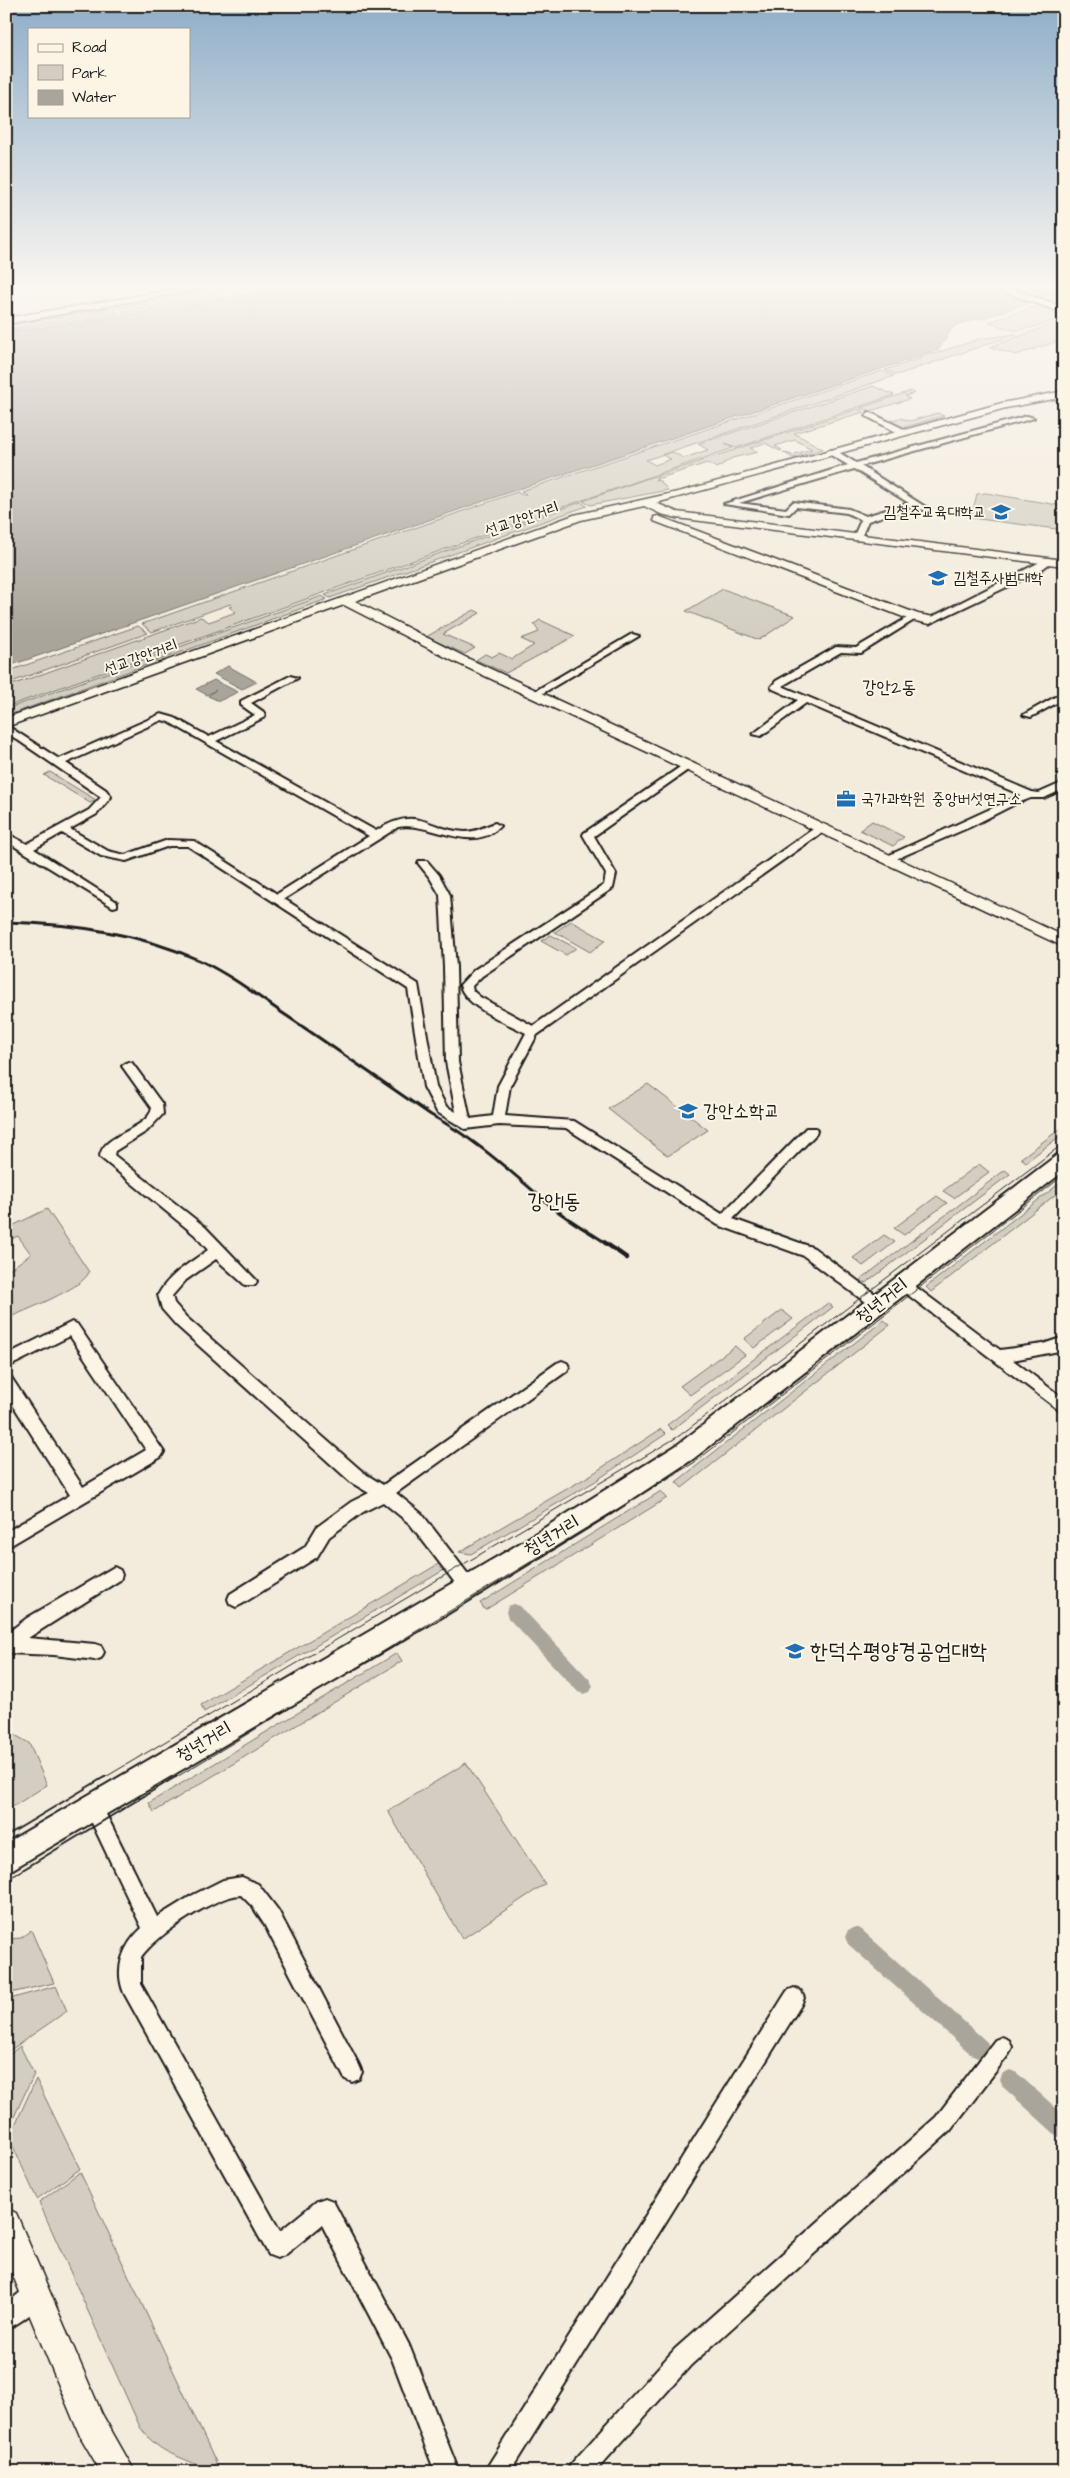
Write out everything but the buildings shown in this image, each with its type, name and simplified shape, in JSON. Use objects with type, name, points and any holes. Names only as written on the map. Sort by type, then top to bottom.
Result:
[{"type":"main road","points":[[642,504],[677,514],[857,538],[1064,562]]},
{"type":"main road","name":"선교강안거리","points":[[6,723],[555,525],[599,511],[642,504]]},
{"type":"main road","name":"청년거리","points":[[6,1859],[93,1806],[468,1587],[631,1488],[685,1452],[1064,1160]]},
{"type":"street","name":"선교강안거리","points":[[642,504],[1018,403]]},
{"type":"street","points":[[869,414],[905,433]]},
{"type":"street","points":[[832,452],[854,466],[919,506],[865,518],[849,511],[793,504],[789,512],[728,504],[854,466],[1030,418]]},
{"type":"street","points":[[642,504],[656,519],[915,617],[930,620],[1035,570],[1048,560]]},
{"type":"street","points":[[857,538],[865,518]]},
{"type":"street","points":[[344,600],[384,622],[687,767],[889,859],[1064,942]]},
{"type":"street","points":[[915,617],[858,651],[839,649],[775,686],[1030,795],[1040,796],[1064,785]]},
{"type":"street","points":[[535,694],[635,636]]},
{"type":"street","points":[[209,741],[262,715],[244,703],[293,678]]},
{"type":"street","points":[[1028,715],[1064,695]]},
{"type":"street","points":[[758,734],[804,700]]},
{"type":"street","points":[[56,764],[160,717],[172,720],[375,835]]},
{"type":"street","points":[[6,728],[56,764],[102,792],[106,797],[97,806],[97,810],[26,849]]},
{"type":"street","points":[[533,1032],[476,1000],[468,993],[466,985],[478,973],[609,886],[611,874],[588,835],[687,767]]},
{"type":"street","points":[[889,859],[1030,795]]},
{"type":"street","points":[[276,899],[395,824],[408,820],[420,821],[458,833],[476,834],[495,826]]},
{"type":"street","points":[[63,829],[105,854],[126,858],[168,843],[190,843],[414,987],[430,1087],[441,1109],[465,1124],[499,1120],[569,1124],[723,1221],[809,1252],[878,1304]]},
{"type":"street","points":[[499,1120],[497,1108],[503,1089],[521,1051],[533,1032],[820,829]]},
{"type":"street","points":[[6,836],[113,904]]},
{"type":"street","points":[[422,863],[435,877],[445,895],[450,967],[452,1062],[465,1124]]},
{"type":"street","points":[[128,1066],[158,1107],[157,1114],[142,1128],[110,1148],[107,1152],[107,1157],[200,1231],[217,1251],[250,1281]]},
{"type":"street","points":[[723,1221],[784,1161],[811,1131]]},
{"type":"street","points":[[217,1251],[173,1284],[165,1295],[166,1305],[181,1321],[358,1478],[400,1504],[416,1518],[468,1587]]},
{"type":"street","points":[[904,1284],[1064,1408]]},
{"type":"street","points":[[6,1362],[72,1328],[156,1452],[6,1541]]},
{"type":"street","points":[[999,1356],[1021,1351],[1044,1350],[1064,1342]]},
{"type":"street","points":[[236,1599],[312,1552],[323,1532],[357,1507],[383,1494],[562,1367]]},
{"type":"street","points":[[6,1381],[80,1497]]},
{"type":"street","points":[[6,1645],[33,1624],[114,1575]]},
{"type":"street","points":[[6,1645],[54,1647],[94,1652]]},
{"type":"street","points":[[93,1806],[153,1931]]},
{"type":"street","points":[[352,2072],[271,1917],[256,1895],[242,1886],[226,1887],[153,1931],[137,1945],[129,1958],[131,1986],[276,2247],[325,2209],[401,2353],[447,2472]]},
{"type":"street","points":[[496,2472],[794,1998]]},
{"type":"street","points":[[579,2472],[683,2357],[943,2124],[1002,2047]]},
{"type":"street","points":[[6,2223],[91,2425],[119,2472]]},
{"type":"street","points":[[6,2318],[36,2294]]},
{"type":"green space","points":[[787,403],[815,403],[646,460],[655,465],[671,459],[662,455],[672,452],[684,458],[708,450],[698,444],[823,403],[871,403],[736,448],[725,444],[733,448],[554,510],[547,508],[551,511],[6,707],[6,687],[201,617],[209,622],[236,612],[229,607],[232,606],[230,604],[152,632],[142,624],[517,492],[522,495],[526,494],[521,491]]},
{"type":"green space","points":[[876,403],[898,403],[870,411],[860,408]]},
{"type":"green space","points":[[858,409],[864,412],[794,433],[823,449],[793,458],[783,452],[792,455],[812,449],[795,440],[775,446],[782,450],[780,451],[765,443],[750,448],[758,452],[732,458],[717,468],[707,463],[660,478],[656,476]]},
{"type":"green space","points":[[938,413],[944,416],[898,429],[885,422],[900,418],[910,421]]},
{"type":"green space","points":[[654,476],[658,479],[655,480],[660,481],[668,490],[590,505],[583,501]]},
{"type":"green space","points":[[986,493],[1064,506],[1064,530],[971,518],[977,494]]},
{"type":"green space","points":[[581,502],[587,506],[330,598],[325,595]]},
{"type":"green space","points":[[723,589],[795,616],[759,640],[686,611]]},
{"type":"green space","points":[[322,596],[327,599],[6,716],[6,709]]},
{"type":"green space","points":[[474,610],[480,613],[443,634],[475,648],[465,654],[426,637]]},
{"type":"green space","points":[[540,620],[575,636],[506,673],[476,660],[485,654],[492,657],[499,653],[512,659],[534,645],[521,639],[539,632],[534,624]]},
{"type":"green space","points":[[138,626],[148,633],[6,684],[6,672]]},
{"type":"green space","points":[[50,772],[96,800],[90,803],[44,775]]},
{"type":"green space","points":[[872,821],[904,837],[893,846],[860,830]]},
{"type":"green space","points":[[571,921],[606,940],[590,952],[555,932]]},
{"type":"green space","points":[[551,935],[576,948],[566,955],[541,941]]},
{"type":"green space","points":[[648,1084],[708,1130],[668,1156],[608,1109]]},
{"type":"green space","points":[[1064,1126],[1064,1133],[1026,1162],[1021,1158]]},
{"type":"green space","points":[[979,1164],[989,1172],[954,1198],[943,1191]]},
{"type":"green space","points":[[1005,1170],[1010,1174],[866,1283],[860,1280]]},
{"type":"green space","points":[[1064,1180],[1064,1188],[931,1292],[926,1287]]},
{"type":"green space","points":[[937,1196],[947,1203],[904,1235],[894,1228]]},
{"type":"green space","points":[[47,1209],[89,1272],[85,1278],[65,1292],[6,1319],[6,1272],[31,1254],[18,1236],[7,1241],[6,1229]]},
{"type":"green space","points":[[884,1235],[895,1242],[863,1266],[853,1258]]},
{"type":"green space","points":[[828,1303],[833,1307],[672,1430],[667,1425]]},
{"type":"green space","points":[[782,1310],[793,1319],[754,1348],[744,1339]]},
{"type":"green space","points":[[884,1320],[890,1325],[682,1488],[676,1482]]},
{"type":"green space","points":[[735,1346],[745,1355],[690,1395],[680,1386]]},
{"type":"green space","points":[[661,1429],[666,1434],[594,1482],[471,1554],[459,1552],[589,1476]]},
{"type":"green space","points":[[661,1491],[667,1498],[485,1610],[480,1603]]},
{"type":"green space","points":[[440,1563],[444,1570],[204,1712],[201,1705]]},
{"type":"green space","points":[[397,1653],[402,1661],[154,1812],[149,1803]]},
{"type":"green space","points":[[6,1730],[29,1743],[47,1785],[6,1811]]},
{"type":"green space","points":[[466,1763],[545,1884],[462,1939],[388,1811]]},
{"type":"green space","points":[[31,1930],[54,1983],[6,1994],[6,1935],[9,1939],[21,1938]]},
{"type":"green space","points":[[56,1986],[67,2011],[6,2053],[6,2000]]},
{"type":"green space","points":[[20,2046],[34,2074],[7,2132],[6,2057]]},
{"type":"green space","points":[[36,2079],[80,2169],[37,2199],[9,2138]]},
{"type":"green space","points":[[80,2172],[216,2462],[213,2469],[208,2471],[164,2450],[148,2437],[140,2427],[39,2202]]},
{"type":"water","points":[[6,403],[779,403],[510,492],[6,667]]},
{"type":"water","points":[[228,666],[257,682],[242,689],[214,674]]},
{"type":"water","points":[[214,680],[238,692],[219,701],[208,696],[216,690],[207,695],[196,689]]},
{"type":"waterway","points":[[514,1612],[584,1686]]},
{"type":"waterway","points":[[855,1937],[980,2049]]},
{"type":"waterway","points":[[1010,2080],[1064,2129]]},
{"type":"tram line","points":[[104,1778],[679,1436],[1064,1143]]},
{"type":"tram line","points":[[175,1778],[695,1462],[1064,1175]]},
{"type":"tram line","points":[[6,1836],[106,1776]]},
{"type":"tram line","points":[[6,1880],[177,1776]]},
{"type":"railway","points":[[6,922],[81,928],[130,937],[178,951],[212,966],[463,1135],[571,1221],[606,1243]]},
{"type":"railway","points":[[604,1242],[627,1258]]},
{"type":"place","name":"김철주교육대학교","points":[[1001,512]]},
{"type":"place","name":"김철주사범대학","points":[[938,578]]},
{"type":"place","name":"국가과학원 중앙버섯연구소","points":[[846,799]]},
{"type":"place","name":"강안소학교","points":[[688,1111]]},
{"type":"place","name":"한덕수평양경공업대학","points":[[795,1651]]},
{"type":"district","name":"강안2동","points":[[889,687]]},
{"type":"district","name":"강안1동","points":[[554,1201]]}]
